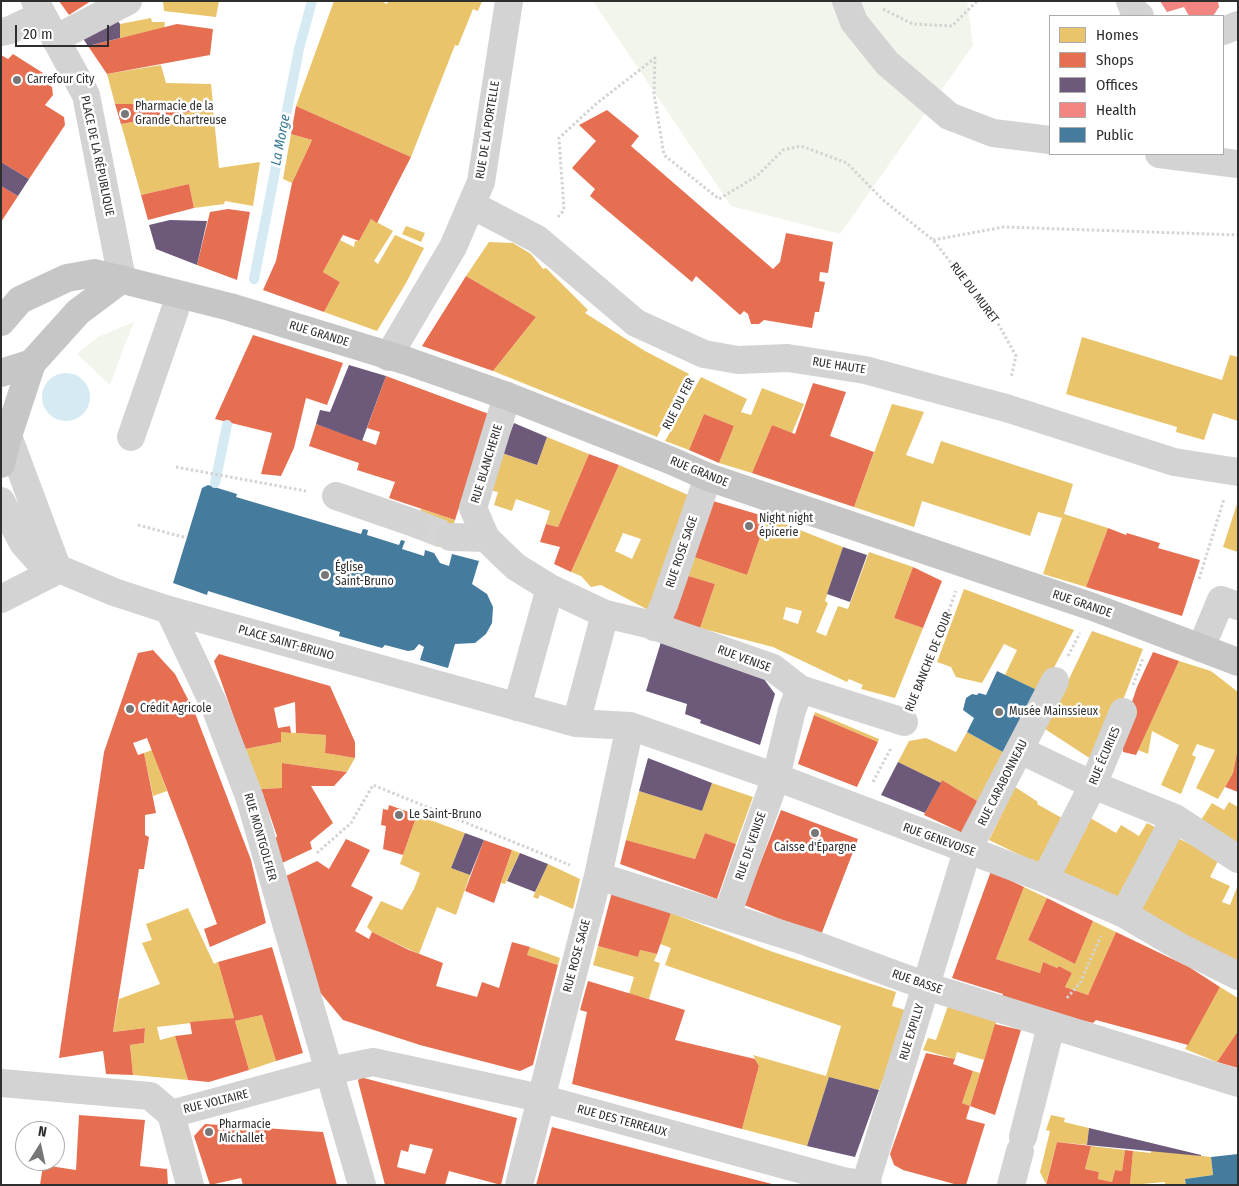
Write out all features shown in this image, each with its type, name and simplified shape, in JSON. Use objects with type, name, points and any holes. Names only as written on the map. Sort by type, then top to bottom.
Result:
[{"type":"main road","points":[[1,322],[20,300],[67,278],[95,273],[178,295]]},
{"type":"main road","points":[[1,464],[4,428],[32,363],[78,312],[122,279]]},
{"type":"main road","name":"RUE GRANDE","points":[[178,295],[246,312],[407,361],[507,396],[708,477],[1093,607],[1238,662]]},
{"type":"main road","points":[[1,373],[32,363]]},
{"type":"street","points":[[55,39],[128,1]]},
{"type":"street","name":"RUE DE LA PORTELLE","points":[[388,356],[452,247],[472,206],[481,182],[509,1]]},
{"type":"street","points":[[1130,1],[1134,11],[1139,15]]},
{"type":"street","points":[[1,32],[10,30],[38,8]]},
{"type":"street","name":"PLACE DE LA RÉPUBLIQUE","points":[[38,8],[69,68],[86,96],[122,279]]},
{"type":"street","points":[[850,12],[887,63],[949,116],[993,133],[1049,140]]},
{"type":"street","points":[[1224,31],[1238,25]]},
{"type":"street","points":[[1167,155],[1238,164]]},
{"type":"street","name":"RUE HAUTE","points":[[472,206],[537,239],[636,323],[704,354],[738,360],[788,358],[865,370],[1006,408],[1174,462],[1235,471]]},
{"type":"street","points":[[131,437],[176,310],[178,295]]},
{"type":"street","name":"RUE BLANCHERIE","points":[[507,396],[473,508],[486,538],[516,568],[550,588]]},
{"type":"street","points":[[1,599],[58,570],[4,428]]},
{"type":"street","name":"RUE ROSE SAGE","points":[[654,627],[664,605],[708,477]]},
{"type":"street","points":[[336,496],[416,524]]},
{"type":"street","name":"PLACE SAINT-BRUNO","points":[[1,501],[28,548],[38,560],[114,592],[169,610],[576,723],[630,726]]},
{"type":"street","points":[[450,537],[486,538]]},
{"type":"street","points":[[516,707],[550,588],[604,614],[654,627]]},
{"type":"street","points":[[1201,648],[1221,600],[1238,606]]},
{"type":"street","name":"RUE MONTGOLFIER","points":[[169,610],[215,707],[250,799],[362,1185]]},
{"type":"street","points":[[576,723],[604,614]]},
{"type":"street","name":"RUE VENISE","points":[[654,627],[773,668],[800,689]]},
{"type":"street","name":"RUE CARABONNEAU","points":[[967,851],[1055,681]]},
{"type":"street","points":[[778,806],[776,777],[792,710],[800,689],[904,722]]},
{"type":"street","name":"RUE ÉCURIES","points":[[1045,879],[1093,785],[1123,712]]},
{"type":"street","name":"RUE ROSE SAGE","points":[[519,1185],[598,876],[630,726]]},
{"type":"street","name":"RUE GENEVOISE","points":[[630,726],[776,777],[1045,879],[1118,911],[1182,948],[1238,976]]},
{"type":"street","points":[[1020,750],[1093,785],[1175,818],[1238,859]]},
{"type":"street","name":"RUE DE VENISE","points":[[733,913],[776,777]]},
{"type":"street","points":[[1118,911],[1175,818]]},
{"type":"street","points":[[941,869],[967,851]]},
{"type":"street","name":"RUE EXPILLY","points":[[866,1184],[921,979],[967,851]]},
{"type":"street","name":"RUE BASSE","points":[[598,876],[733,913],[808,942],[921,979],[1051,1026],[1238,1082]]},
{"type":"street","points":[[1012,1185],[1051,1026]]},
{"type":"street","name":"RUE VOLTAIRE","points":[[1,1083],[150,1096],[171,1114],[329,1071],[373,1062]]},
{"type":"street","name":"RUE DES TERREAUX","points":[[373,1062],[540,1098],[843,1181],[866,1184]]},
{"type":"street","points":[[171,1114],[190,1185]]},
{"type":"path","points":[[850,12],[880,8],[913,24],[952,26],[977,1]]},
{"type":"path","name":"RUE DU MURET","points":[[537,239],[564,210],[560,138],[596,104],[654,58],[654,94],[664,155],[719,199],[757,176],[783,150],[801,146],[847,163],[883,200],[933,240],[996,318],[1016,356],[1006,408]]},
{"type":"path","points":[[933,240],[1004,227],[1238,235]]},
{"type":"path","name":"RUE DU FER","points":[[653,454],[704,354]]},
{"type":"path","points":[[176,467],[276,485]]},
{"type":"path","points":[[1212,543],[1235,471]]},
{"type":"path","points":[[138,525],[187,538]]},
{"type":"path","name":"RUE BANCHE DE COUR","points":[[859,810],[918,697],[966,565]]},
{"type":"path","points":[[1055,681],[1093,607]]},
{"type":"path","name":"RUE ÉCURIES","points":[[1123,712],[1154,629]]},
{"type":"path","points":[[317,853],[351,823],[373,785],[598,876]]},
{"type":"path","points":[[1051,1026],[1055,1013],[1080,983],[1118,911]]},
{"type":"shaded area","points":[[593,1],[967,1],[973,45],[840,234],[731,206]]},
{"type":"shaded area","points":[[134,322],[110,385],[77,354],[98,337]]},
{"type":"water","points":[[61,373],[71,373],[83,380],[90,392],[90,402],[83,414],[71,421],[61,421],[53,417],[46,410],[42,402],[42,392],[46,384],[53,377]]},
{"type":"building: Homes","points":[[163,1],[219,1],[216,17],[164,11]]},
{"type":"building: Homes","points":[[334,1],[381,1],[387,4],[388,1],[482,1],[478,11],[473,9],[458,46],[455,45],[411,157],[296,106]]},
{"type":"building: Homes","points":[[151,18],[152,22],[165,22],[164,28],[120,38],[120,24]]},
{"type":"building: Homes","points":[[161,65],[166,83],[211,84],[213,104],[115,104],[107,74]]},
{"type":"building: Homes","points":[[213,108],[219,168],[260,162],[253,206],[225,201],[224,204],[194,208],[189,184],[141,195],[121,124]]},
{"type":"building: Homes","points":[[291,134],[312,140],[292,183],[283,179]]},
{"type":"building: Homes","points":[[371,219],[393,231],[374,261],[378,264],[395,235],[424,248],[406,283],[377,331],[324,312],[340,282],[323,272],[340,240],[354,247],[355,241],[359,241]]},
{"type":"building: Homes","points":[[406,226],[425,233],[421,242],[402,234]]},
{"type":"building: Homes","points":[[489,242],[513,243],[531,254],[543,269],[546,268],[588,310],[585,313],[645,351],[689,374],[657,437],[493,371],[536,317],[466,276]]},
{"type":"building: Homes","points":[[1082,337],[1222,380],[1230,355],[1238,357],[1238,421],[1213,413],[1204,440],[1176,432],[1177,427],[1066,394]]},
{"type":"building: Homes","points":[[701,377],[747,399],[741,412],[751,415],[762,388],[804,404],[792,433],[772,425],[752,473],[719,463],[734,426],[704,414],[689,450],[665,441]]},
{"type":"building: Homes","points":[[892,404],[924,412],[906,455],[933,464],[941,441],[1073,484],[1064,514],[1108,528],[1086,587],[1043,574],[1062,518],[1038,512],[1030,536],[922,501],[914,527],[854,507]]},
{"type":"building: Homes","points":[[547,437],[589,454],[558,527],[546,524],[550,511],[516,499],[512,511],[494,505],[498,492],[490,490],[502,453],[537,465]]},
{"type":"building: Homes","points":[[619,465],[695,498],[654,613],[601,585],[591,587],[581,576],[571,572]],"holes":[[[623,533],[641,539],[632,559],[615,551]]]},
{"type":"building: Homes","points":[[1238,504],[1238,552],[1223,547]]},
{"type":"building: Homes","points":[[421,509],[455,520],[446,549],[412,537]]},
{"type":"building: Homes","points":[[767,517],[843,547],[825,601],[828,603],[816,632],[826,636],[838,606],[848,609],[869,552],[913,567],[894,618],[923,628],[895,698],[861,689],[863,685],[849,679],[847,682],[773,647],[700,628],[715,584],[682,574],[688,555],[747,575]],"holes":[[[786,607],[802,611],[798,624],[783,619]]]},
{"type":"building: Homes","points":[[964,589],[1074,630],[1041,692],[1005,675],[1017,650],[1004,644],[982,683],[956,677],[951,667],[937,662]]},
{"type":"building: Homes","points":[[1092,631],[1143,649],[1123,700],[1094,761],[1045,729]]},
{"type":"building: Homes","points":[[1179,661],[1211,671],[1238,692],[1238,749],[1233,773],[1218,799],[1196,788],[1215,750],[1197,744],[1192,755],[1196,757],[1181,794],[1161,785],[1179,745],[1152,731],[1148,754],[1138,750]]},
{"type":"building: Homes","points":[[815,712],[879,739],[878,742],[814,715]]},
{"type":"building: Homes","points":[[281,732],[326,735],[325,753],[355,758],[347,772],[282,763],[282,788],[261,789],[245,749],[281,742]]},
{"type":"building: Homes","points":[[967,732],[1010,756],[984,805],[942,780],[941,783],[898,762],[909,741],[926,738],[956,752]]},
{"type":"building: Homes","points":[[152,750],[167,791],[153,796],[144,753]]},
{"type":"building: Homes","points":[[712,783],[753,797],[736,844],[705,833],[695,859],[626,840],[639,791],[702,811]]},
{"type":"building: Homes","points":[[1015,787],[1038,802],[1037,804],[1069,822],[1045,867],[989,840]]},
{"type":"building: Homes","points":[[1229,802],[1238,807],[1238,853],[1197,826],[1212,803],[1224,810]]},
{"type":"building: Homes","points":[[417,815],[465,833],[451,868],[470,875],[456,915],[437,907],[419,954],[372,932],[367,927],[381,901],[402,910],[414,889],[420,873],[400,864]]},
{"type":"building: Homes","points":[[1087,816],[1116,833],[1121,825],[1139,836],[1147,823],[1161,830],[1120,902],[1057,873]]},
{"type":"building: Homes","points":[[1176,837],[1219,859],[1210,877],[1230,886],[1222,902],[1230,905],[1238,885],[1238,962],[1137,911]]},
{"type":"building: Homes","points":[[512,850],[520,853],[505,884],[501,883]]},
{"type":"building: Homes","points":[[548,864],[580,879],[573,909],[540,895],[538,899],[533,897]]},
{"type":"building: Homes","points":[[1024,887],[1047,898],[1028,940],[1075,964],[1093,921],[1116,932],[1088,995],[1065,987],[1072,973],[1059,966],[1057,968],[1043,962],[1040,973],[996,959]]},
{"type":"building: Homes","points":[[188,908],[214,964],[218,962],[234,1018],[157,1027],[160,1040],[175,1036],[188,1080],[133,1075],[130,1045],[144,1043],[145,1028],[113,1032],[119,999],[160,984],[142,943],[152,940],[146,924]]},
{"type":"building: Homes","points":[[671,913],[773,952],[896,992],[892,1006],[908,1011],[879,1090],[829,1077],[807,1146],[742,1129],[759,1066],[753,1055],[826,1076],[841,1026],[665,965],[671,948],[660,944]]},
{"type":"building: Homes","points":[[598,946],[638,957],[640,950],[657,954],[654,961],[660,963],[649,999],[629,994],[634,977],[593,965]]},
{"type":"building: Homes","points":[[530,947],[560,958],[558,965],[527,955]]},
{"type":"building: Homes","points":[[1220,987],[1238,998],[1238,1031],[1217,1062],[1185,1049]]},
{"type":"building: Homes","points":[[949,1003],[997,1020],[984,1060],[957,1052],[955,1059],[923,1050],[928,1038],[936,1040]]},
{"type":"building: Homes","points":[[262,1015],[276,1061],[249,1070],[235,1021]]},
{"type":"building: Homes","points":[[973,1071],[980,1073],[970,1106],[962,1103]]},
{"type":"building: Homes","points":[[1051,1115],[1065,1118],[1064,1122],[1089,1128],[1087,1145],[1057,1142],[1046,1184],[1040,1172],[1050,1131],[1046,1130]]},
{"type":"building: Homes","points":[[1091,1146],[1125,1150],[1122,1171],[1115,1170],[1112,1182],[1098,1179],[1099,1172],[1085,1169]]},
{"type":"building: Homes","points":[[1151,1150],[1211,1157],[1213,1175],[1185,1179],[1186,1185],[1165,1185],[1165,1182],[1130,1185],[1133,1151],[1151,1153]]},
{"type":"building: Shops","points":[[59,1],[91,1],[69,15]]},
{"type":"building: Shops","points":[[177,24],[213,29],[210,55],[107,74],[88,46]]},
{"type":"building: Shops","points":[[13,54],[43,73],[39,79],[52,87],[53,95],[45,105],[64,117],[65,125],[29,179],[1,162],[1,55],[8,59]]},
{"type":"building: Shops","points":[[115,104],[213,104],[213,108],[121,124]]},
{"type":"building: Shops","points":[[296,106],[411,157],[377,223],[371,219],[359,241],[343,235],[340,240],[323,272],[340,282],[324,312],[263,290],[276,261],[292,183],[312,140],[291,134]]},
{"type":"building: Shops","points":[[607,110],[639,136],[631,146],[773,269],[780,262],[786,233],[833,242],[828,273],[820,272],[819,281],[825,282],[819,312],[815,312],[812,328],[764,320],[759,324],[751,324],[748,314],[744,311],[740,315],[696,276],[692,282],[590,196],[595,189],[572,168],[596,141],[579,125]]},
{"type":"building: Shops","points":[[189,184],[194,208],[148,220],[141,195]]},
{"type":"building: Shops","points":[[1,186],[18,196],[1,222]]},
{"type":"building: Shops","points":[[228,209],[250,212],[237,280],[197,265],[210,212]]},
{"type":"building: Shops","points":[[466,276],[536,317],[493,371],[422,346]]},
{"type":"building: Shops","points":[[253,335],[343,363],[327,405],[306,398],[294,448],[281,476],[261,474],[272,433],[215,419]]},
{"type":"building: Shops","points":[[386,376],[489,414],[455,520],[389,498],[395,482],[357,470],[359,463],[309,446],[316,424],[376,445],[380,432],[367,428]]},
{"type":"building: Shops","points":[[813,383],[846,392],[830,436],[874,452],[854,507],[752,473],[772,425],[795,434]]},
{"type":"building: Shops","points":[[704,414],[734,426],[719,463],[689,450]]},
{"type":"building: Shops","points":[[589,454],[619,465],[571,572],[554,564],[560,547],[540,542],[546,524],[558,527]]},
{"type":"building: Shops","points":[[706,499],[767,517],[747,575],[688,555]]},
{"type":"building: Shops","points":[[1108,528],[1126,535],[1127,533],[1160,543],[1158,548],[1200,560],[1182,616],[1086,587]]},
{"type":"building: Shops","points":[[913,567],[942,581],[923,628],[894,618]]},
{"type":"building: Shops","points":[[682,574],[715,584],[700,628],[670,618]]},
{"type":"building: Shops","points":[[153,650],[175,674],[195,713],[251,860],[266,923],[210,947],[204,929],[217,924],[187,842],[147,738],[133,743],[138,755],[144,753],[156,813],[145,815],[145,835],[149,837],[144,869],[139,869],[113,1032],[145,1028],[144,1043],[130,1045],[133,1075],[106,1074],[103,1051],[59,1058],[104,752],[138,653]]},
{"type":"building: Shops","points":[[1153,652],[1179,661],[1136,755],[1123,752],[1122,731],[1137,687]]},
{"type":"building: Shops","points":[[219,654],[330,686],[355,742],[355,758],[325,753],[326,735],[296,733],[295,702],[274,708],[278,728],[290,726],[291,733],[281,732],[281,742],[245,749],[214,661]]},
{"type":"building: Shops","points":[[814,715],[878,742],[857,787],[798,764]]},
{"type":"building: Shops","points":[[1237,753],[1238,792],[1225,787],[1233,773]]},
{"type":"building: Shops","points":[[282,763],[347,772],[334,786],[311,786],[333,823],[310,842],[312,849],[280,864],[273,843],[277,836],[261,789],[282,788]]},
{"type":"building: Shops","points":[[942,780],[984,805],[969,836],[924,815]]},
{"type":"building: Shops","points":[[389,805],[417,815],[403,855],[383,849],[386,826],[381,825],[383,809],[388,810]]},
{"type":"building: Shops","points":[[781,810],[858,839],[821,935],[744,905]]},
{"type":"building: Shops","points":[[705,833],[736,844],[717,899],[620,864],[626,840],[695,859]]},
{"type":"building: Shops","points":[[346,839],[370,850],[351,886],[373,897],[355,931],[369,939],[372,932],[409,950],[443,963],[436,986],[477,997],[482,982],[499,988],[512,942],[530,947],[527,955],[558,965],[533,1065],[520,1071],[420,1045],[343,1020],[313,984],[284,877],[317,861],[329,869]]},
{"type":"building: Shops","points":[[484,840],[512,850],[494,903],[465,891]]},
{"type":"building: Shops","points":[[991,871],[1024,887],[996,959],[1040,973],[1043,962],[1057,968],[1059,966],[1072,973],[1065,987],[1088,995],[1116,932],[1189,967],[1220,987],[1188,1045],[1096,1020],[1093,1023],[1000,1000],[1003,994],[952,978]]},
{"type":"building: Shops","points":[[612,892],[671,913],[657,954],[640,950],[638,957],[598,946]]},
{"type":"building: Shops","points":[[1047,898],[1093,921],[1075,964],[1028,940]]},
{"type":"building: Shops","points":[[272,947],[303,1053],[276,1061],[262,1015],[235,1021],[249,1070],[209,1082],[188,1080],[175,1036],[192,1034],[190,1022],[234,1018],[218,962]]},
{"type":"building: Shops","points":[[588,981],[685,1010],[675,1040],[755,1059],[759,1066],[742,1129],[572,1084],[587,1012],[580,1010]]},
{"type":"building: Shops","points":[[995,1024],[1021,1030],[995,1115],[970,1106]]},
{"type":"building: Shops","points":[[1238,1031],[1238,1068],[1217,1062]]},
{"type":"building: Shops","points":[[926,1053],[955,1059],[953,1064],[973,1071],[962,1103],[970,1106],[966,1119],[985,1124],[966,1185],[958,1185],[903,1170],[894,1165],[890,1154]]},
{"type":"building: Shops","points":[[360,1077],[517,1118],[501,1185],[449,1171],[445,1185],[385,1185],[358,1081]],"holes":[[[410,1144],[433,1149],[425,1174],[397,1167],[401,1150],[408,1152]]]},
{"type":"building: Shops","points":[[79,1115],[145,1120],[140,1166],[167,1169],[168,1185],[40,1185],[42,1171],[65,1171],[65,1168],[76,1170]]},
{"type":"building: Shops","points":[[205,1124],[323,1132],[337,1185],[243,1185],[241,1178],[210,1185],[194,1136]]},
{"type":"building: Shops","points":[[552,1127],[772,1184],[536,1185]]},
{"type":"building: Shops","points":[[1057,1142],[1091,1146],[1085,1169],[1099,1172],[1098,1179],[1112,1182],[1115,1170],[1122,1171],[1125,1150],[1133,1151],[1130,1185],[1046,1185]]},
{"type":"building: Offices","points":[[115,17],[120,24],[120,38],[88,46],[78,31]]},
{"type":"building: Offices","points":[[1,162],[29,179],[18,196],[1,186]]},
{"type":"building: Offices","points":[[170,220],[207,221],[197,265],[156,249],[149,225]]},
{"type":"building: Offices","points":[[349,365],[386,376],[362,441],[316,424],[320,410],[330,412]]},
{"type":"building: Offices","points":[[514,423],[547,437],[537,465],[502,453]]},
{"type":"building: Offices","points":[[843,547],[867,555],[850,602],[827,594]]},
{"type":"building: Offices","points":[[661,642],[764,679],[775,694],[760,745],[700,723],[701,720],[685,714],[687,704],[646,691]]},
{"type":"building: Offices","points":[[648,758],[712,783],[702,811],[639,791]]},
{"type":"building: Offices","points":[[898,762],[941,783],[925,813],[881,795]]},
{"type":"building: Offices","points":[[465,833],[484,840],[470,875],[451,868]]},
{"type":"building: Offices","points":[[520,853],[548,864],[535,892],[507,881]]},
{"type":"building: Offices","points":[[829,1077],[879,1090],[855,1157],[807,1146]]},
{"type":"building: Offices","points":[[1089,1128],[1201,1155],[1201,1156],[1087,1145]]},
{"type":"building: Health","points":[[1160,1],[1218,1],[1219,7],[1214,15],[1188,15],[1184,7],[1167,12]]},
{"type":"building: Public","name":"Église Saint-Bruno","points":[[208,485],[237,494],[236,497],[361,534],[363,529],[368,530],[367,535],[399,545],[401,540],[405,541],[402,549],[424,556],[425,550],[434,553],[440,563],[449,566],[452,554],[479,561],[472,584],[487,594],[493,607],[492,623],[486,634],[475,643],[455,644],[448,668],[420,660],[424,647],[419,644],[414,650],[408,651],[385,645],[382,648],[339,636],[340,632],[208,591],[207,595],[173,583],[202,488]]},
{"type":"building: Public","name":"Musée Mainssieux","points":[[997,671],[1041,692],[1010,756],[967,732],[974,718],[963,710],[966,698],[972,694],[986,695]]},
{"type":"building: Public","points":[[1238,1154],[1238,1185],[1186,1185],[1185,1179],[1213,1175],[1211,1157]]},
{"type":"waterway","name":"La Morge","points":[[254,279],[299,49],[312,1]]},
{"type":"waterway","name":"La Morge","points":[[215,483],[227,425]]},
{"type":"tunnel","points":[[417,524],[450,537]]},
{"type":"place","name":"Carrefour City","points":[[17,80]]},
{"type":"place","name":"Pharmacie de la Grande Chartreuse","points":[[125,114]]},
{"type":"place","name":"Night night épicerie","points":[[749,526]]},
{"type":"place","name":"Église Saint-Bruno","points":[[325,575]]},
{"type":"place","name":"Crédit Agricole","points":[[130,709]]},
{"type":"place","name":"Musée Mainssieux","points":[[999,712]]},
{"type":"place","name":"Le Saint-Bruno","points":[[399,815]]},
{"type":"place","name":"Caisse d'Épargne","points":[[815,833]]},
{"type":"place","name":"Pharmacie Michallet","points":[[209,1132]]}]
